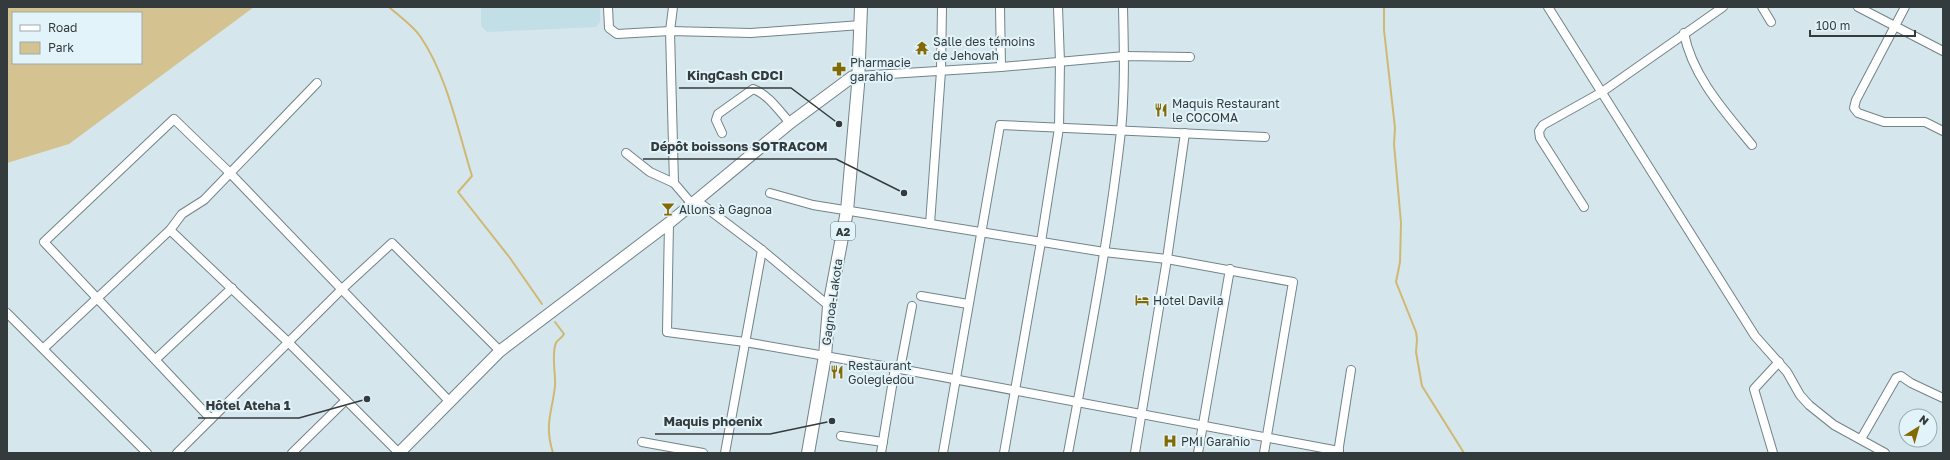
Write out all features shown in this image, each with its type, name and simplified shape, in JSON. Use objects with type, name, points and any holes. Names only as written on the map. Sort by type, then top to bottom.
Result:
[{"type":"main road","name":"Gagnoa-Lakota","points":[[808,453],[825,356],[829,306],[846,211],[858,76],[861,7]]},
{"type":"street","points":[[608,7],[609,28],[617,34],[670,31],[751,33],[860,24]]},
{"type":"street","points":[[673,7],[670,31],[674,183]]},
{"type":"street","points":[[930,224],[941,72],[942,7]]},
{"type":"street","points":[[1000,7],[1001,67]]},
{"type":"street","points":[[1004,453],[1042,242],[1059,128],[1060,62],[1058,7]]},
{"type":"street","points":[[1068,453],[1104,252],[1121,130],[1124,56],[1123,7]]},
{"type":"street","points":[[1548,7],[1755,336],[1787,372],[1800,395],[1810,405],[1834,425],[1885,453]]},
{"type":"street","points":[[1584,207],[1540,138],[1539,131],[1543,125],[1602,92],[1723,7]]},
{"type":"street","points":[[1762,7],[1771,22]]},
{"type":"street","points":[[1858,7],[1943,51]]},
{"type":"street","points":[[1905,7],[1856,100],[1854,108],[1858,113],[1884,122],[1925,122],[1943,131]]},
{"type":"street","points":[[1684,33],[1692,59],[1709,89],[1752,145]]},
{"type":"street","points":[[170,230],[289,343],[399,453],[500,351],[669,223],[790,123],[852,76],[941,72],[1124,56],[1190,57]]},
{"type":"street","points":[[44,348],[170,230],[182,214],[204,200],[317,83]]},
{"type":"street","points":[[722,133],[717,125],[718,114],[748,91],[753,89],[760,91],[766,96],[790,123]]},
{"type":"street","points":[[212,419],[98,297],[44,242],[174,119],[230,173],[450,402]]},
{"type":"street","points":[[943,453],[1000,125],[1264,137]]},
{"type":"street","points":[[1135,453],[1166,259],[1184,133]]},
{"type":"street","points":[[626,152],[650,172],[674,183],[694,201],[762,250],[829,306]]},
{"type":"street","points":[[770,193],[814,205],[846,211],[1104,252],[1166,259],[1230,269],[1294,282],[1264,453]]},
{"type":"street","points":[[669,223],[667,332],[745,342],[898,368],[1267,436],[1339,452],[1351,370]]},
{"type":"street","points":[[177,453],[342,290],[392,243],[500,351]]},
{"type":"street","points":[[725,453],[762,250]]},
{"type":"street","points":[[1198,453],[1230,269]]},
{"type":"street","points":[[156,359],[232,288]]},
{"type":"street","points":[[921,296],[968,304]]},
{"type":"street","points":[[881,453],[912,306]]},
{"type":"street","points":[[7,313],[44,348],[146,453]]},
{"type":"street","points":[[1773,453],[1754,389],[1779,362]]},
{"type":"street","points":[[1861,439],[1896,378],[1901,376],[1911,383],[1943,398]]},
{"type":"street","points":[[292,453],[346,400]]},
{"type":"street","points":[[841,436],[883,442]]},
{"type":"street","points":[[642,442],[703,453]]},
{"type":"shaded area","points":[[481,7],[600,7],[600,22],[596,27],[487,32],[481,26]]},
{"type":"green space","points":[[7,7],[254,7],[69,144],[7,163]]},
{"type":"waterway","points":[[389,7],[409,24],[420,36],[438,68],[445,86],[472,176],[458,192],[510,258],[542,304]]},
{"type":"waterway","points":[[1384,7],[1384,30],[1395,128],[1394,144],[1401,223],[1400,262],[1396,282],[1416,332],[1416,352],[1422,386],[1464,453]]},
{"type":"waterway","points":[[553,453],[550,443],[549,426],[555,386],[554,353],[557,342],[564,334],[555,322]]},
{"type":"place","name":"Salle des témoins de Jehovah","points":[[922,48]]},
{"type":"place","name":"Pharmacie garahio","points":[[839,69]]},
{"type":"place","name":"Maquis Restaurant le COCOMA","points":[[1161,110]]},
{"type":"place","name":"KingCash CDCI","points":[[839,124]]},
{"type":"place","name":"Dépôt boissons SOTRACOM","points":[[904,193]]},
{"type":"place","name":"Allons à Gagnoa","points":[[668,209]]},
{"type":"place","name":"Hotel Davila","points":[[1142,300]]},
{"type":"place","name":"Restaurant Golegledou","points":[[837,372]]},
{"type":"place","name":"Hôtel Ateha 1","points":[[367,399]]},
{"type":"place","name":"Maquis phoenix","points":[[832,421]]},
{"type":"place","name":"PMI Garahio","points":[[1170,441]]}]
